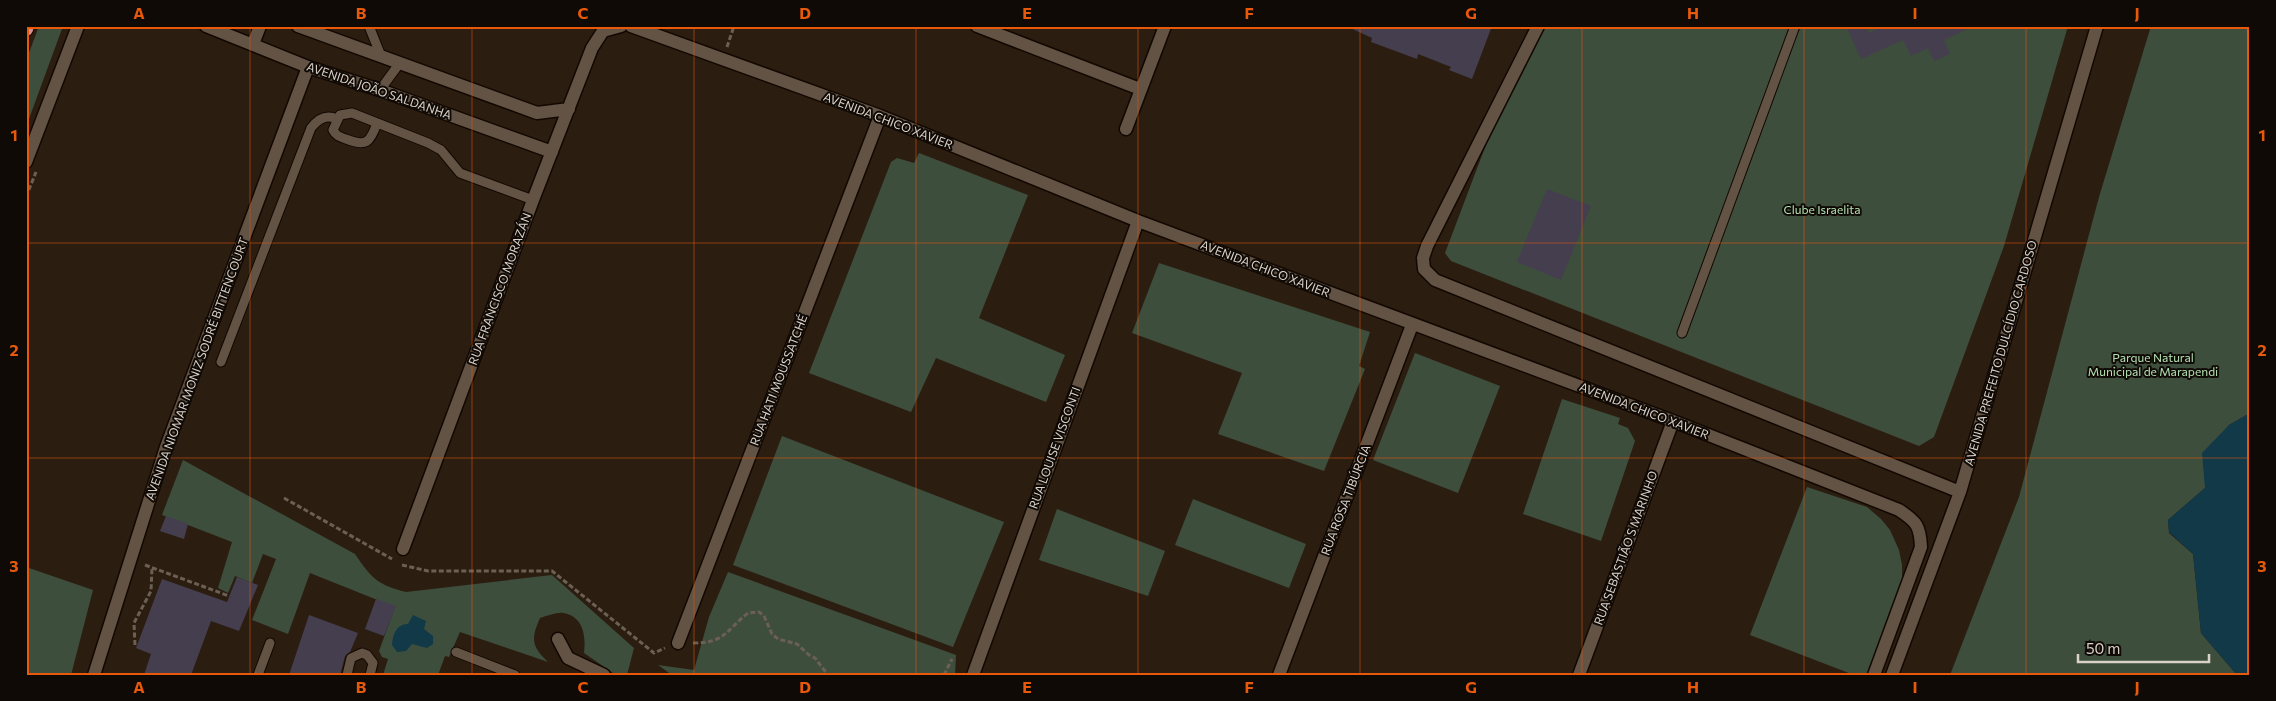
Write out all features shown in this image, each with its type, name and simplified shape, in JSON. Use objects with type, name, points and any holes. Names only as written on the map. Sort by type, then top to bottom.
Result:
[{"type":"street","points":[[26,162],[78,26]]},
{"type":"street","name":"AVENIDA JOÃO SALDANHA","points":[[206,26],[308,67],[380,90],[552,152]]},
{"type":"street","points":[[253,44],[260,26]]},
{"type":"street","points":[[298,26],[537,113],[569,109]]},
{"type":"street","name":"RUA FRANCISCO MORAZÁN","points":[[403,550],[533,200],[592,48],[603,31],[621,26]]},
{"type":"street","name":"AVENIDA CHICO XAVIER","points":[[631,26],[880,116],[1138,221],[1673,421],[1899,510],[1912,518],[1920,529],[1921,547],[1874,675]]},
{"type":"street","points":[[977,26],[1140,89]]},
{"type":"street","points":[[1126,129],[1165,26]]},
{"type":"street","points":[[1538,26],[1427,246],[1424,269],[1436,280],[1960,492]]},
{"type":"street","name":"AVENIDA PREFEITO DULCÍDIO CARDOSO","points":[[1892,675],[1960,492],[2097,26]]},
{"type":"street","name":"AVENIDA NIOMAR MONIZ SODRÉ BITTENCOURT","points":[[94,675],[166,447],[308,67]]},
{"type":"street","name":"RUA HATI MOUSSATCHÉ","points":[[678,643],[880,116]]},
{"type":"street","name":"RUA LOUISE VISCONTI","points":[[973,675],[1138,221]]},
{"type":"street","name":"RUA ROSA TIBÚRCIA","points":[[1279,675],[1412,325]]},
{"type":"street","name":"RUA SEBASTIÃO S MARINHO","points":[[1579,675],[1673,421]]},
{"type":"street","points":[[558,639],[568,658],[581,669],[604,675]]},
{"type":"lane","points":[[370,26],[381,56]]},
{"type":"lane","points":[[1682,333],[1794,26]]},
{"type":"lane","points":[[380,90],[399,64]]},
{"type":"lane","points":[[377,123],[371,138],[358,144],[337,136],[333,130],[337,119],[343,114],[352,113],[435,146],[460,173],[533,200]]},
{"type":"lane","points":[[221,362],[311,128],[322,117],[331,116],[337,119]]},
{"type":"lane","points":[[258,675],[270,643]]},
{"type":"lane","points":[[456,652],[515,675]]},
{"type":"lane","points":[[346,675],[351,658],[362,653],[367,655],[373,663],[370,675]]},
{"type":"path","points":[[723,58],[734,26]]},
{"type":"path","points":[[284,498],[403,565],[428,571],[552,571],[654,653],[678,643],[702,643],[721,638],[727,635],[748,612],[759,612],[764,616],[772,634],[778,639],[797,644],[808,656],[815,658],[828,675]]},
{"type":"path","points":[[145,565],[229,596]]},
{"type":"path","points":[[135,645],[134,623],[150,591],[152,568]]},
{"type":"path","points":[[944,675],[952,658]]},
{"type":"green space","points":[[39,26],[63,26],[26,127],[26,61]]},
{"type":"green space","name":"Clube Israelita","points":[[1531,26],[2068,26],[2004,246],[1934,437],[1919,446],[1451,261],[1445,253]]},
{"type":"green space","name":"Parque Natural Municipal de Marapendi","points":[[2151,26],[2250,26],[2250,413],[2229,425],[2205,488],[2168,520],[2169,533],[2193,554],[2201,633],[2237,675],[1950,675],[2019,497],[2099,197]]},
{"type":"green space","points":[[919,153],[1028,195],[979,318],[1065,355],[1046,402],[936,358],[911,412],[809,373],[891,162],[897,158],[914,163]]},
{"type":"green space","points":[[1159,263],[1370,332],[1359,366],[1365,369],[1324,471],[1218,434],[1242,373],[1132,333]]},
{"type":"green space","points":[[1415,353],[1500,386],[1458,493],[1373,460]]},
{"type":"green space","points":[[1562,399],[1620,418],[1618,424],[1628,428],[1635,441],[1601,541],[1523,514]]},
{"type":"green space","points":[[782,436],[1004,522],[953,647],[733,565]]},
{"type":"green space","points":[[183,460],[355,554],[371,575],[382,583],[396,589],[406,592],[552,575],[634,648],[627,675],[616,675],[584,653],[585,640],[582,628],[575,618],[561,613],[540,618],[535,631],[534,642],[536,647],[548,662],[460,632],[449,657],[445,656],[438,675],[383,675],[388,659],[382,657],[379,651],[395,607],[310,573],[288,634],[252,620],[276,559],[263,554],[252,583],[235,576],[228,593],[218,588],[232,542],[162,515]]},
{"type":"green space","points":[[1807,487],[1867,507],[1890,530],[1899,550],[1902,565],[1902,587],[1869,675],[1854,675],[1750,635]]},
{"type":"green space","points":[[1193,499],[1306,544],[1289,588],[1175,545]]},
{"type":"green space","points":[[1057,509],[1165,551],[1148,596],[1039,560]]},
{"type":"green space","points":[[26,567],[93,590],[71,675],[26,675]]},
{"type":"green space","points":[[728,572],[956,655],[955,675],[672,675],[658,665],[694,670],[709,617]]},
{"type":"water","points":[[2250,413],[2250,675],[2237,675],[2201,633],[2193,554],[2169,532],[2168,520],[2205,488],[2202,453],[2229,425]]},
{"type":"water","points":[[413,615],[426,621],[424,629],[433,636],[433,644],[427,648],[412,644],[406,651],[397,652],[392,645],[394,634],[398,628],[408,624]]},
{"type":"building","points":[[1346,26],[1492,26],[1472,79],[1449,70],[1451,67],[1418,54],[1417,59],[1371,42],[1372,38]]},
{"type":"building","points":[[1846,26],[1866,26],[1869,33],[1883,26],[1974,26],[1944,40],[1950,54],[1934,61],[1928,48],[1911,56],[1903,40],[1861,59]]},
{"type":"building","points":[[1547,189],[1591,206],[1561,280],[1517,262]]},
{"type":"building","points":[[166,516],[188,524],[184,539],[160,531]]},
{"type":"building","points":[[237,577],[258,585],[239,631],[211,621],[191,675],[144,675],[151,654],[136,648],[162,579],[227,602]]},
{"type":"building","points":[[376,599],[396,606],[384,636],[365,629]]},
{"type":"building","points":[[309,615],[358,633],[350,652],[345,656],[340,675],[289,675]]}]
